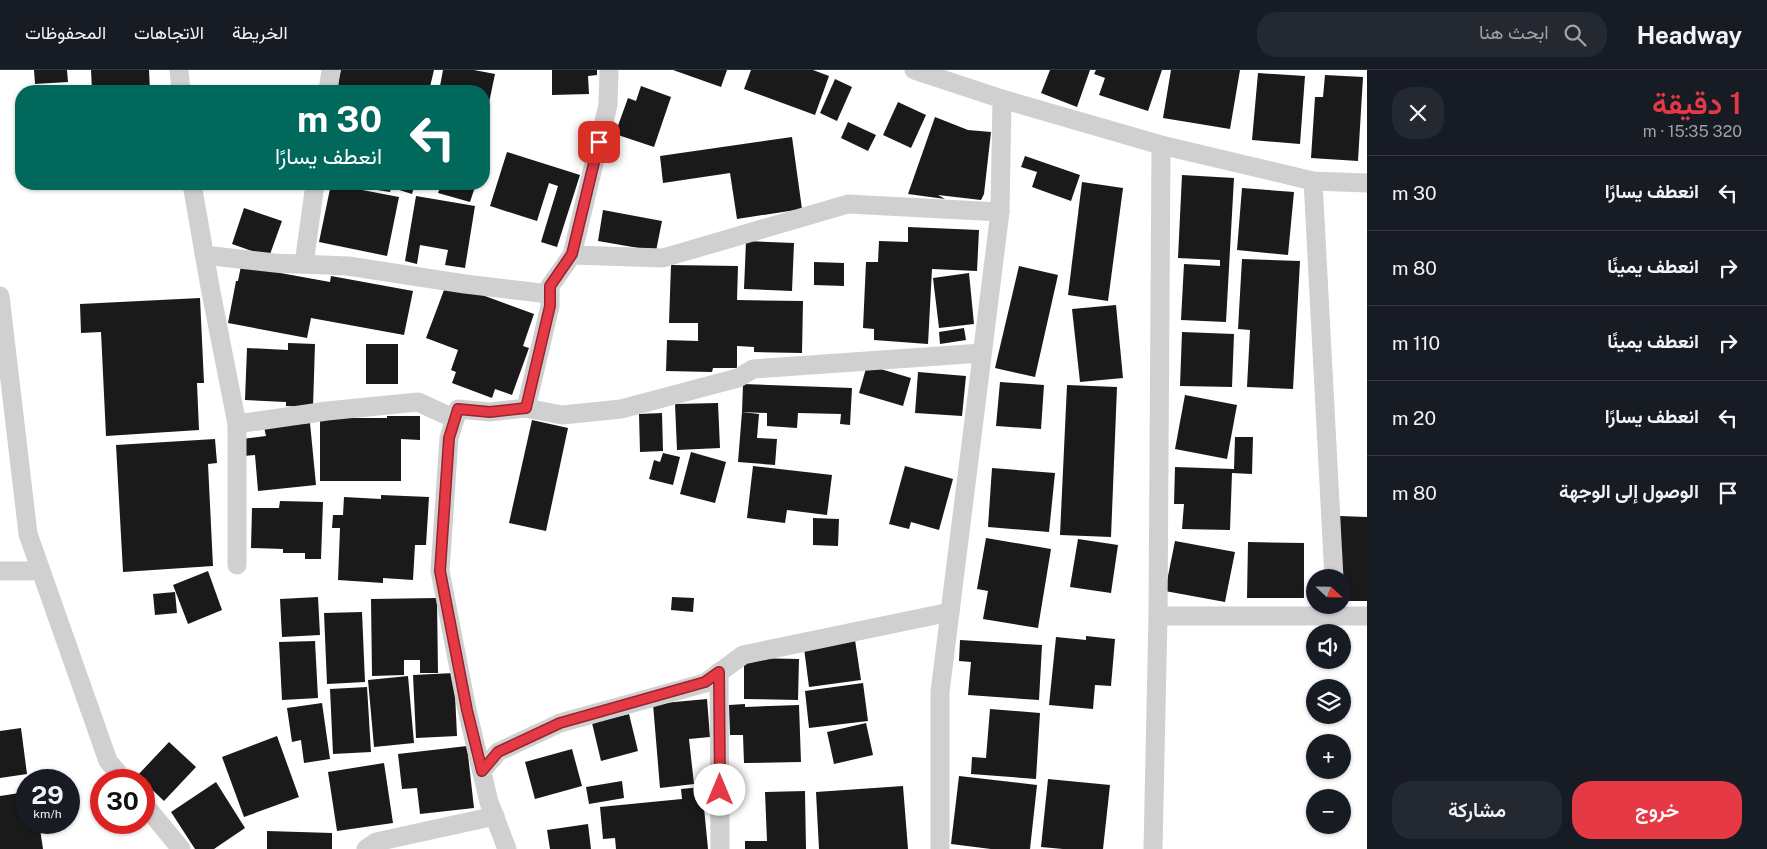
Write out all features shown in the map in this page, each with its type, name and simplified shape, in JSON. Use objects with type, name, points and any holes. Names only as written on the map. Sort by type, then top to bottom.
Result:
[{"type":"street","points":[[178,70],[180,85]]},
{"type":"street","points":[[329,85],[331,70]]},
{"type":"street","points":[[526,408],[550,306],[550,286],[572,254],[608,105],[609,70]]},
{"type":"street","points":[[914,70],[1002,99],[1161,145],[1313,181],[1367,183]]},
{"type":"street","points":[[940,849],[940,692],[1000,212],[1002,99]]},
{"type":"street","points":[[1153,849],[1158,616],[1161,145]]},
{"type":"street","points":[[1313,181],[1334,569]]},
{"type":"street","points":[[193,190],[238,424],[236,565]]},
{"type":"street","points":[[304,264],[314,190]]},
{"type":"street","points":[[572,254],[663,258],[848,204],[1000,212]]},
{"type":"street","points":[[204,255],[275,263],[348,266],[465,284],[541,293],[550,296]]},
{"type":"street","points":[[0,296],[28,534],[108,761],[115,769]]},
{"type":"street","points":[[507,849],[489,802],[467,710],[440,571],[449,438],[458,409],[490,412],[526,408],[562,415],[621,408],[738,378],[753,368],[982,353]]},
{"type":"street","points":[[238,424],[327,411],[418,402],[455,419]]},
{"type":"street","points":[[0,571],[41,571]]},
{"type":"street","points":[[1158,616],[1306,611]]},
{"type":"street","points":[[482,771],[498,752],[560,723],[705,682],[743,655],[950,612]]},
{"type":"street","points":[[1351,613],[1367,616]]},
{"type":"street","points":[[719,672],[720,849]]},
{"type":"street","points":[[366,849],[376,842],[495,816]]},
{"type":"street","points":[[155,818],[176,846]]},
{"type":"building","points":[[34,70],[67,70],[68,82],[35,84]]},
{"type":"building","points":[[91,70],[149,70],[150,85],[92,85]]},
{"type":"building","points":[[341,70],[434,70],[430,85],[337,85]]},
{"type":"building","points":[[443,70],[474,70],[495,74],[490,98],[490,85],[440,85]]},
{"type":"building","points":[[552,70],[597,70],[597,75],[588,76],[589,94],[552,95]]},
{"type":"building","points":[[673,70],[727,70],[721,87]]},
{"type":"building","points":[[751,70],[813,70],[829,76],[815,115],[744,89]]},
{"type":"building","points":[[1050,70],[1090,70],[1077,107],[1041,93]]},
{"type":"building","points":[[1096,70],[1162,70],[1148,111],[1099,95],[1105,78],[1094,74]]},
{"type":"building","points":[[1171,70],[1240,70],[1230,129],[1163,118]]},
{"type":"building","points":[[1258,73],[1305,76],[1300,144],[1252,140]]},
{"type":"building","points":[[1325,75],[1363,77],[1358,161],[1311,158],[1315,97],[1323,97]]},
{"type":"building","points":[[835,79],[852,87],[837,121],[820,113]]},
{"type":"building","points":[[641,86],[671,97],[654,147],[615,134],[628,98],[636,101]]},
{"type":"building","points":[[898,102],[926,115],[911,148],[883,135]]},
{"type":"building","points":[[935,117],[968,130],[991,132],[984,194],[981,200],[938,195],[945,199],[908,194]]},
{"type":"building","points":[[848,122],[876,135],[868,151],[841,138]]},
{"type":"building","points":[[792,137],[802,209],[737,219],[730,173],[663,183],[660,156]]},
{"type":"building","points":[[507,152],[580,175],[557,247],[541,242],[558,186],[549,183],[537,221],[490,206]]},
{"type":"building","points":[[1025,156],[1080,175],[1071,201],[1032,187],[1037,172],[1021,167]]},
{"type":"building","points":[[1182,175],[1234,178],[1226,322],[1181,320],[1184,264],[1220,266],[1220,260],[1178,258]]},
{"type":"building","points":[[1082,182],[1123,188],[1108,301],[1068,295]]},
{"type":"building","points":[[1242,188],[1294,192],[1288,255],[1237,250]]},
{"type":"building","points":[[330,190],[362,190],[399,197],[387,256],[319,242]]},
{"type":"building","points":[[399,190],[413,190],[412,194]]},
{"type":"building","points":[[439,190],[474,190],[470,202],[438,193]]},
{"type":"building","points":[[416,196],[475,206],[465,268],[445,265],[448,250],[420,245],[417,264],[405,261]]},
{"type":"building","points":[[244,208],[282,221],[269,257],[232,244]]},
{"type":"building","points":[[603,210],[662,221],[656,251],[598,241]]},
{"type":"building","points":[[908,227],[979,230],[977,271],[932,269],[928,344],[874,340],[874,329],[863,328],[866,262],[878,262],[879,241],[908,242]]},
{"type":"building","points":[[746,241],[794,243],[792,291],[744,289]]},
{"type":"building","points":[[1242,259],[1300,261],[1293,389],[1247,387],[1250,330],[1238,329]]},
{"type":"building","points":[[814,262],[844,263],[844,286],[814,285]]},
{"type":"building","points":[[671,265],[738,266],[737,300],[803,301],[802,353],[754,352],[754,347],[737,346],[737,368],[713,368],[712,372],[666,371],[667,340],[698,341],[698,323],[669,323]]},
{"type":"building","points":[[241,266],[330,282],[331,276],[413,291],[404,335],[311,318],[307,338],[228,323],[236,281],[238,281]]},
{"type":"building","points":[[1019,266],[1058,275],[1035,377],[995,368]]},
{"type":"building","points":[[969,273],[974,324],[939,328],[933,278]]},
{"type":"building","points":[[447,282],[534,314],[523,346],[529,348],[512,395],[495,389],[492,398],[452,383],[456,372],[451,370],[458,350],[426,338]]},
{"type":"building","points":[[200,298],[204,383],[197,383],[199,430],[106,436],[101,332],[81,333],[80,304]]},
{"type":"building","points":[[1116,305],[1123,378],[1080,382],[1072,309]]},
{"type":"building","points":[[964,328],[966,340],[940,344],[939,332]]},
{"type":"building","points":[[1182,332],[1234,334],[1232,387],[1180,386]]},
{"type":"building","points":[[288,343],[315,344],[313,407],[286,406],[286,402],[245,400],[247,348],[288,350]]},
{"type":"building","points":[[366,344],[398,344],[398,384],[366,384]]},
{"type":"building","points":[[867,365],[911,378],[903,406],[859,393]]},
{"type":"building","points":[[918,372],[966,376],[962,416],[915,413]]},
{"type":"building","points":[[1000,382],[1044,385],[1041,429],[996,426]]},
{"type":"building","points":[[743,384],[852,388],[850,425],[840,424],[841,414],[798,413],[797,428],[767,426],[767,413],[742,412]]},
{"type":"building","points":[[1067,385],[1117,387],[1111,537],[1060,535]]},
{"type":"building","points":[[1185,395],[1237,405],[1227,459],[1175,449]]},
{"type":"building","points":[[718,403],[720,448],[677,450],[675,404]]},
{"type":"building","points":[[742,412],[759,414],[757,438],[777,439],[775,465],[738,462]]},
{"type":"building","points":[[662,413],[663,451],[640,452],[639,414]]},
{"type":"building","points":[[387,416],[420,416],[420,440],[401,439],[401,481],[320,481],[320,418],[387,418]]},
{"type":"building","points":[[532,420],[568,428],[546,531],[509,523]]},
{"type":"building","points":[[310,423],[316,485],[258,491],[255,455],[243,456],[242,439],[266,436],[264,427]]},
{"type":"building","points":[[1235,437],[1253,437],[1252,474],[1232,473],[1230,530],[1182,529],[1184,504],[1174,504],[1175,467],[1234,469]]},
{"type":"building","points":[[215,439],[217,463],[208,464],[213,566],[123,572],[116,445]]},
{"type":"building","points":[[691,452],[726,462],[715,503],[680,494]]},
{"type":"building","points":[[663,453],[680,457],[673,485],[649,479],[654,460],[660,462]]},
{"type":"building","points":[[753,466],[832,475],[827,515],[787,510],[785,523],[747,518]]},
{"type":"building","points":[[905,466],[953,479],[939,530],[911,522],[909,529],[889,524]]},
{"type":"building","points":[[992,468],[1055,473],[1049,532],[988,527]]},
{"type":"building","points":[[381,495],[429,497],[426,545],[415,545],[413,580],[383,578],[383,583],[338,580],[340,528],[332,528],[333,515],[343,515],[344,497],[381,499]]},
{"type":"building","points":[[280,501],[323,502],[321,559],[305,559],[305,553],[283,553],[283,549],[251,548],[252,508],[279,508]]},
{"type":"building","points":[[1340,516],[1367,517],[1367,601],[1351,601],[1351,569],[1340,569]]},
{"type":"building","points":[[813,518],[839,519],[838,546],[813,545]]},
{"type":"building","points":[[986,538],[1051,549],[1038,628],[983,619],[988,591],[977,589]]},
{"type":"building","points":[[1078,539],[1118,545],[1111,593],[1070,587]]},
{"type":"building","points":[[1175,541],[1235,552],[1225,602],[1165,591]]},
{"type":"building","points":[[1248,542],[1304,543],[1304,598],[1247,598]]},
{"type":"building","points":[[208,571],[222,610],[188,624],[173,585]]},
{"type":"building","points":[[175,592],[177,613],[155,615],[153,594]]},
{"type":"building","points":[[318,597],[320,635],[282,637],[280,599]]},
{"type":"building","points":[[672,597],[694,598],[693,612],[671,610]]},
{"type":"building","points":[[437,598],[438,673],[420,673],[420,660],[404,660],[404,675],[372,676],[371,599]]},
{"type":"building","points":[[362,612],[365,682],[327,684],[324,613]]},
{"type":"building","points":[[1086,636],[1115,639],[1111,686],[1095,685],[1093,709],[1049,705],[1056,637],[1086,640]]},
{"type":"building","points":[[855,640],[861,680],[809,687],[804,648]]},
{"type":"building","points":[[960,640],[1042,645],[1039,700],[968,695],[971,662],[959,661]]},
{"type":"building","points":[[315,641],[318,698],[282,700],[279,642]]},
{"type":"building","points":[[744,658],[799,659],[798,700],[744,699]]},
{"type":"building","points":[[454,673],[457,736],[416,738],[413,675]]},
{"type":"building","points":[[408,676],[414,743],[374,747],[368,680]]},
{"type":"building","points":[[863,683],[868,721],[809,728],[805,691]]},
{"type":"building","points":[[367,687],[371,752],[333,754],[330,689]]},
{"type":"building","points":[[707,699],[710,737],[689,739],[694,784],[660,788],[653,704]]},
{"type":"building","points":[[322,703],[330,759],[304,763],[301,740],[292,742],[287,708]]},
{"type":"building","points":[[745,704],[745,707],[799,705],[801,762],[744,763],[743,735],[730,735],[729,705]]},
{"type":"building","points":[[990,709],[1040,713],[1036,779],[971,774],[972,757],[986,758]]},
{"type":"building","points":[[629,714],[638,751],[601,761],[592,723]]},
{"type":"building","points":[[866,723],[873,755],[834,764],[827,732]]},
{"type":"building","points":[[21,728],[26,769],[15,769],[15,776],[0,778],[0,731]]},
{"type":"building","points":[[277,736],[299,797],[244,817],[222,757]]},
{"type":"building","points":[[169,742],[196,767],[164,801],[155,792],[155,769],[144,769]]},
{"type":"building","points":[[467,746],[474,808],[420,814],[417,788],[402,789],[398,754]]},
{"type":"building","points":[[572,749],[582,786],[535,799],[525,762]]},
{"type":"building","points":[[384,763],[393,823],[337,831],[328,772]]},
{"type":"building","points":[[959,776],[1037,785],[1030,849],[991,849],[951,844]]},
{"type":"building","points":[[1048,779],[1110,785],[1103,849],[1041,847]]},
{"type":"building","points":[[622,781],[624,798],[589,804],[586,787]]},
{"type":"building","points":[[216,782],[245,828],[214,849],[195,849],[171,812]]},
{"type":"building","points":[[903,786],[908,849],[819,849],[816,792]]},
{"type":"building","points":[[702,787],[708,849],[616,849],[615,838],[603,839],[600,807],[682,799],[681,789]]},
{"type":"building","points":[[805,791],[806,849],[745,849],[745,841],[767,841],[765,792]]},
{"type":"building","points":[[15,794],[15,834],[41,834],[43,849],[0,849],[0,796]]},
{"type":"building","points":[[588,824],[591,849],[550,849],[547,830]]},
{"type":"building","points":[[267,831],[332,833],[332,849],[267,849]]},
{"type":"route","points":[[599,142],[572,254],[550,286],[550,306],[526,408],[490,412],[458,409],[449,438],[440,571],[467,710],[482,771],[498,752],[560,723],[705,682],[719,672],[720,790]]}]
